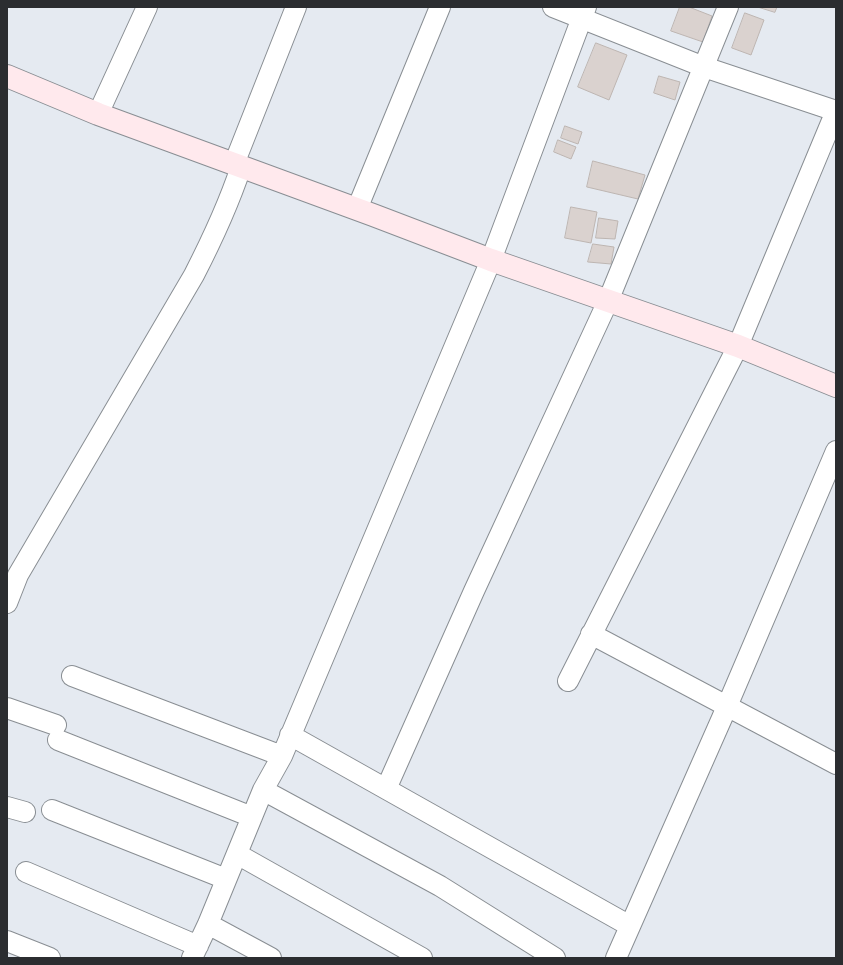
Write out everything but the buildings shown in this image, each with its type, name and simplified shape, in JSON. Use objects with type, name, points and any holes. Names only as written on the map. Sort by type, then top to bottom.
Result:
[{"type":"street","points":[[98,114],[147,7]]},
{"type":"street","points":[[7,603],[18,575],[194,275],[215,235],[230,200],[238,166],[296,7]]},
{"type":"street","points":[[357,209],[440,7]]},
{"type":"street","points":[[553,7],[583,12],[704,67],[836,111],[738,346],[590,634],[568,681]]},
{"type":"street","points":[[386,789],[478,583],[608,301],[728,7]]},
{"type":"street","points":[[26,872],[195,952],[263,790],[282,756],[491,260],[583,12]]},
{"type":"street","points":[[7,76],[98,114],[491,260],[738,346],[836,386]]},
{"type":"street","points":[[616,958],[727,707],[836,451]]},
{"type":"street","points":[[590,634],[727,707],[835,762]]},
{"type":"street","points":[[72,676],[282,756]]},
{"type":"street","points":[[7,708],[57,733],[252,817]]},
{"type":"street","points":[[290,735],[630,926]]},
{"type":"street","points":[[263,790],[440,886],[555,958]]},
{"type":"street","points":[[52,810],[226,879]]},
{"type":"street","points":[[237,854],[422,958]]},
{"type":"street","points":[[208,924],[271,958]]},
{"type":"street","points":[[7,941],[50,958]]}]
